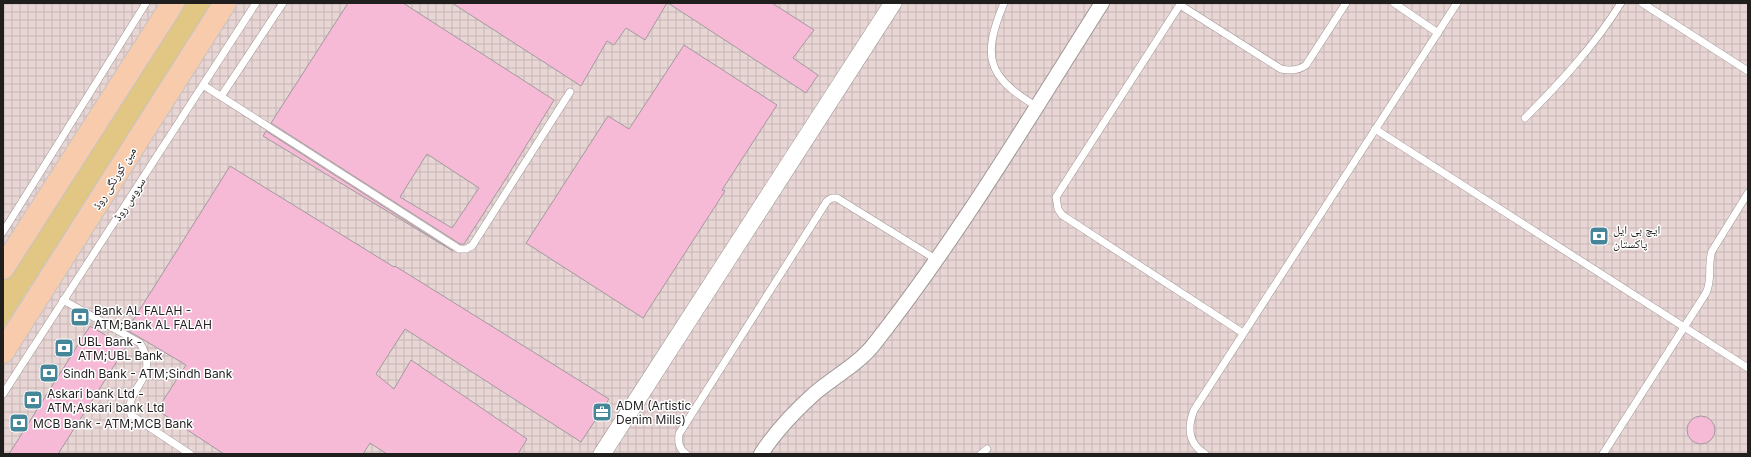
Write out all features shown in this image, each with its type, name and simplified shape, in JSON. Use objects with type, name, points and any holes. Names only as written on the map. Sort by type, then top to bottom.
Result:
[{"type":"main road","points":[[3,268],[173,3]]},
{"type":"main road","name":"مین کورنگی روڈ","points":[[3,352],[225,3]]},
{"type":"street","points":[[602,454],[894,3]]},
{"type":"street","points":[[760,454],[771,438],[815,394],[860,360],[874,345],[938,260],[1102,3]]},
{"type":"lane","points":[[3,232],[146,3]]},
{"type":"lane","name":"سروس روڈ","points":[[3,394],[256,3]]},
{"type":"lane","points":[[222,95],[283,3]]},
{"type":"lane","points":[[1004,3],[995,25],[990,49],[994,67],[1005,85],[1036,106]]},
{"type":"lane","points":[[1243,333],[1062,215],[1056,203],[1056,197],[1181,4],[1281,69],[1289,70],[1302,68],[1306,65],[1346,3]]},
{"type":"lane","points":[[1394,3],[1438,33]]},
{"type":"lane","points":[[1205,454],[1198,450],[1191,439],[1189,423],[1194,410],[1457,3]]},
{"type":"lane","points":[[1525,118],[1558,85],[1583,56],[1605,29],[1621,3]]},
{"type":"lane","points":[[1642,3],[1748,71]]},
{"type":"lane","points":[[203,85],[222,95],[459,249],[466,249],[472,246],[570,92]]},
{"type":"lane","points":[[1375,129],[1748,368]]},
{"type":"lane","points":[[1603,454],[1710,286],[1709,259],[1712,251],[1748,193]]},
{"type":"lane","points":[[686,454],[681,450],[678,444],[680,434],[827,201],[837,198],[938,260]]},
{"type":"lane","points":[[63,300],[140,343],[146,352],[147,373],[130,401],[129,408],[132,415],[190,454]]},
{"type":"shaded area","points":[[3,3],[1748,3],[1748,454],[3,454]]},
{"type":"shaded area","points":[[182,3],[212,3],[3,329],[3,281]]},
{"type":"building","points":[[348,3],[403,3],[554,100],[464,244],[460,244],[271,123]],"holes":[[[427,154],[479,188],[452,228],[400,197]]]},
{"type":"building","points":[[452,3],[667,3],[645,40],[626,28],[614,45],[607,41],[581,86]]},
{"type":"building","points":[[668,3],[772,3],[814,30],[793,58],[818,75],[806,93]]},
{"type":"building","points":[[684,45],[777,105],[722,190],[725,191],[643,318],[526,243],[608,116],[629,129]]},
{"type":"building","points":[[266,131],[453,251],[263,136]]},
{"type":"building","points":[[230,166],[394,267],[395,266],[609,399],[581,442],[405,329],[376,374],[394,389],[411,360],[527,439],[518,454],[387,454],[370,443],[363,454],[224,454],[157,410],[186,365],[127,330]]},
{"type":"building","points":[[90,326],[126,347],[58,454],[9,454]]},
{"type":"building","points":[[1701,416],[1711,420],[1715,430],[1711,440],[1701,444],[1691,440],[1687,430],[1691,420]]},
{"type":"place","name":"ایچ بی ایل پاکستان","points":[[1599,236]]},
{"type":"place","name":"Bank AL FALAH - ATM;Bank AL FALAH","points":[[80,317]]},
{"type":"place","name":"UBL Bank - ATM;UBL Bank","points":[[64,348]]},
{"type":"place","name":"Sindh Bank - ATM;Sindh Bank","points":[[49,373]]},
{"type":"place","name":"Askari bank Ltd - ATM;Askari bank Ltd","points":[[33,400]]},
{"type":"place","name":"ADM (Artistic Denim Mills)","points":[[602,412]]},
{"type":"place","name":"MCB Bank - ATM;MCB Bank","points":[[19,423]]}]
